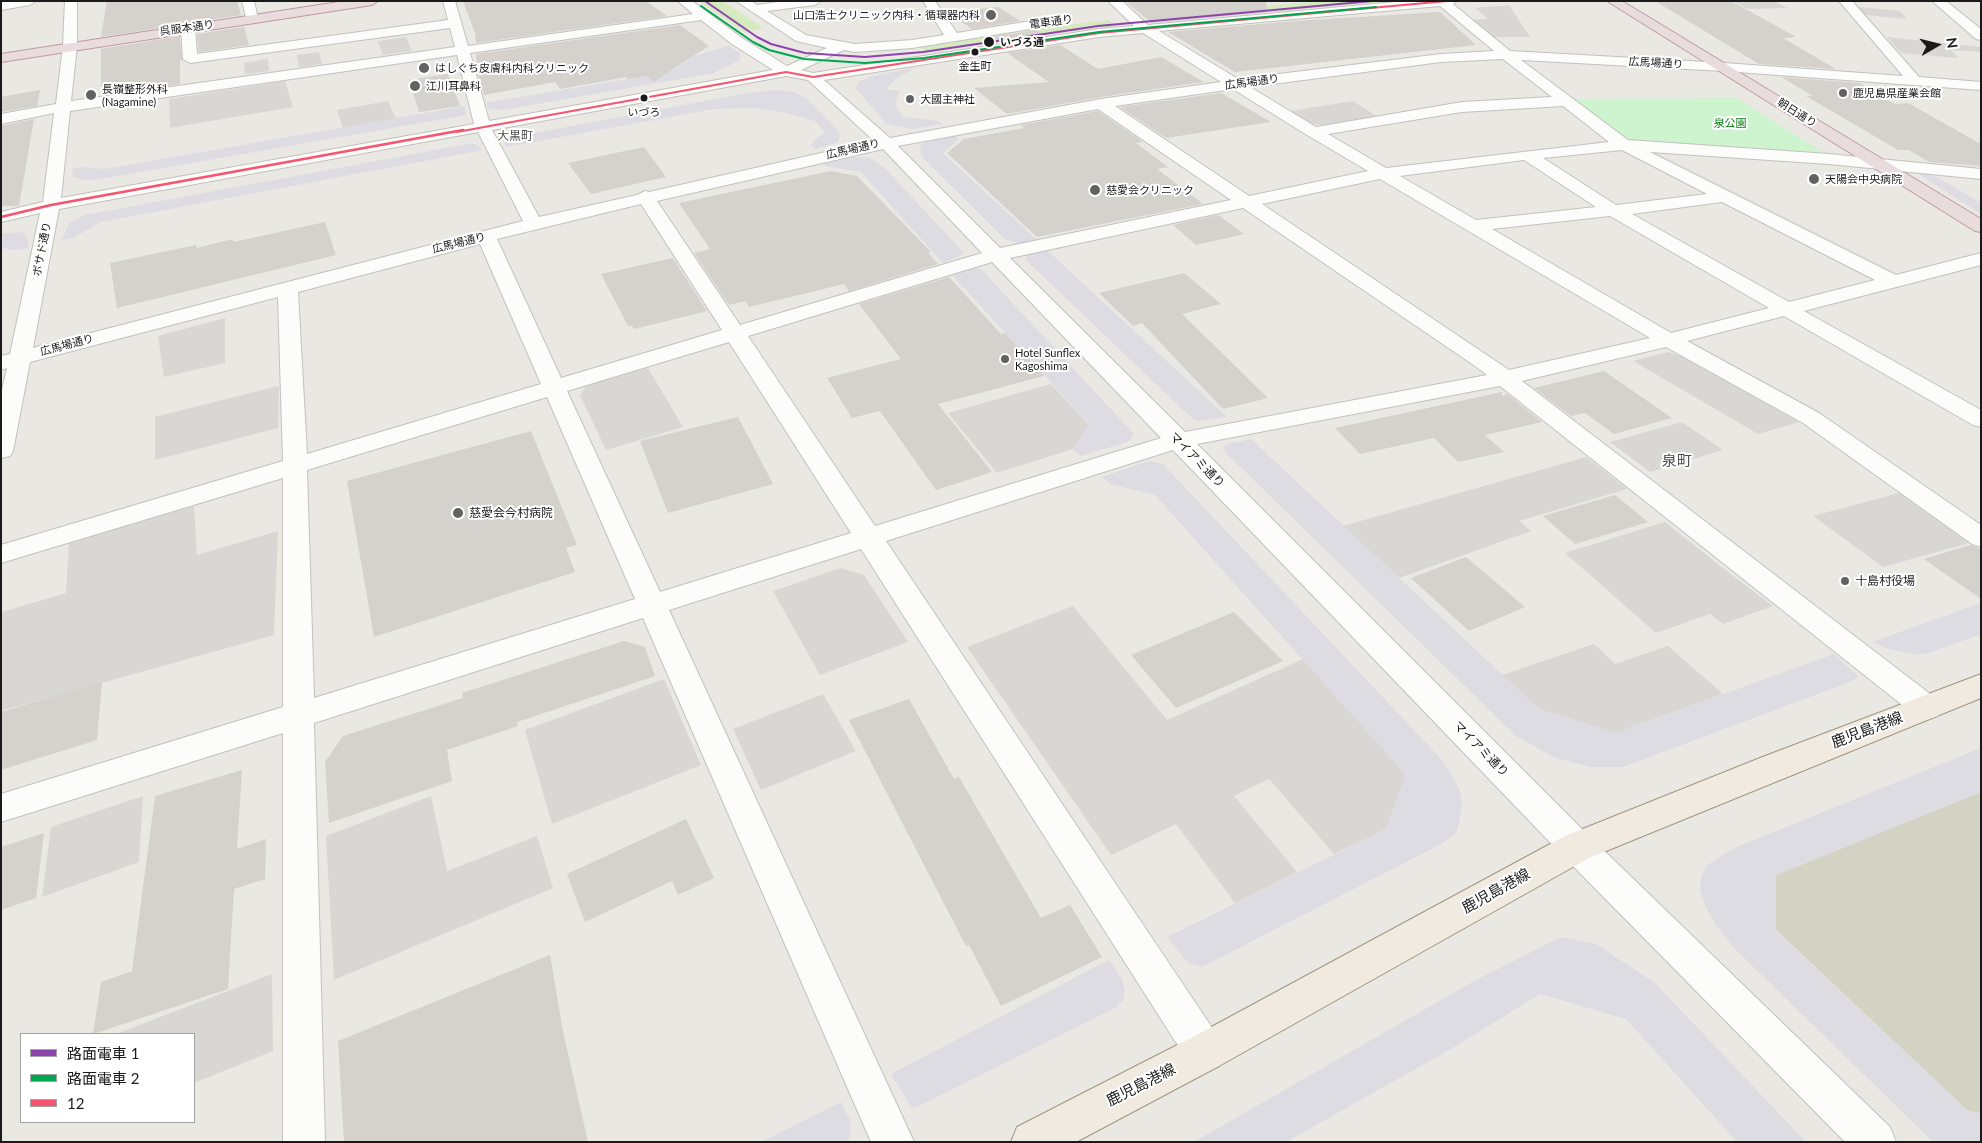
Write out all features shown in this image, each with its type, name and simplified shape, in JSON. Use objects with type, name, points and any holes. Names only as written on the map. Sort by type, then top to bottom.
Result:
[{"type":"highway","name":"呉服本通り","points":[[1,58],[372,1]]},
{"type":"highway","name":"朝日通り","points":[[1613,1],[1981,227]]},
{"type":"main road","name":"鹿児島港線","points":[[1032,1142],[1205,1052],[1577,847],[1772,766],[1927,708],[1981,685]]},
{"type":"street","points":[[1,6],[30,1]]},
{"type":"street","name":"ボサド通り","points":[[1,451],[51,205],[70,46],[71,1]]},
{"type":"street","points":[[248,1],[252,19]]},
{"type":"street","points":[[449,1],[464,49],[483,127],[534,224]]},
{"type":"street","points":[[684,1],[737,41],[786,72],[813,77],[840,47]]},
{"type":"street","points":[[742,1],[801,38],[840,47]]},
{"type":"street","points":[[754,9],[815,1]]},
{"type":"street","points":[[929,1],[947,30],[954,37]]},
{"type":"street","points":[[1114,1],[1126,13]]},
{"type":"street","points":[[1845,1],[1914,80]]},
{"type":"street","points":[[1938,1],[1981,36]]},
{"type":"street","points":[[1447,2],[1506,55],[1624,146],[1892,281]]},
{"type":"street","name":"電車通り","points":[[813,77],[1144,20],[1447,2]]},
{"type":"street","name":"電車通り","points":[[1110,15],[1126,13],[1144,20]]},
{"type":"street","points":[[1,119],[63,106],[705,16]]},
{"type":"street","name":"電車通り","points":[[840,47],[894,46],[1066,19]]},
{"type":"street","points":[[1144,20],[1236,84],[1383,174],[1669,341],[1810,418],[1981,538]]},
{"type":"street","points":[[188,28],[190,59],[455,23]]},
{"type":"street","points":[[1,217],[51,205],[786,72],[840,47]]},
{"type":"street","name":"広馬場通り","points":[[1,362],[645,196],[885,142],[1101,104],[1236,84],[1442,58],[1506,55],[1914,80],[1981,86]]},
{"type":"street","name":"マイアミ通り","points":[[813,77],[885,142],[1577,847],[1875,1142]]},
{"type":"street","points":[[1314,132],[1462,107],[1566,101]]},
{"type":"street","points":[[1101,104],[1483,361],[1927,708]]},
{"type":"street","points":[[1,554],[995,255],[1383,174],[1527,155],[1624,146],[1677,147],[1981,174]]},
{"type":"street","points":[[1527,155],[1614,210],[1981,420]]},
{"type":"street","points":[[645,196],[1205,1052]]},
{"type":"street","points":[[1473,226],[1725,196]]},
{"type":"street","points":[[486,236],[893,1142]]},
{"type":"street","points":[[1,808],[1178,440],[1505,378],[1669,341],[1981,259]]},
{"type":"street","points":[[288,287],[296,465],[304,1142]]},
{"type":"shaded area","points":[[1733,1],[1774,1],[1787,8],[1748,9]]},
{"type":"shaded area","points":[[1509,5],[1530,37],[1494,37],[1471,20],[1488,19],[1475,8]]},
{"type":"shaded area","points":[[1859,7],[1900,11],[1907,19],[1865,15]]},
{"type":"shaded area","points":[[406,37],[412,51],[383,55],[378,41]]},
{"type":"shaded area","points":[[1887,37],[1981,47],[1981,52],[1951,50],[1958,58],[1901,53]]},
{"type":"shaded area","points":[[729,46],[740,53],[740,60],[714,73],[503,110],[489,109],[485,103],[658,74],[676,68],[697,55]]},
{"type":"shaded area","points":[[319,52],[322,64],[299,67],[297,55]]},
{"type":"shaded area","points":[[268,59],[269,71],[245,74],[244,63]]},
{"type":"shaded area","points":[[914,68],[896,79],[886,89],[899,91],[895,106],[904,117],[939,121],[942,124],[912,129],[886,123],[856,89],[859,82],[869,77]]},
{"type":"shaded area","points":[[285,81],[293,107],[170,128],[169,99]]},
{"type":"shaded area","points":[[776,90],[794,92],[806,98],[837,129],[840,135],[838,142],[816,149],[810,145],[825,132],[815,121],[787,113],[754,108],[714,109],[506,147],[503,139],[748,93]]},
{"type":"shaded area","points":[[388,101],[396,119],[343,128],[337,110]]},
{"type":"shaded area","points":[[1353,101],[1378,117],[1325,125],[1312,124],[1291,111]]},
{"type":"shaded area","points":[[465,106],[466,115],[461,116],[100,179],[85,180],[73,177],[72,169],[83,167],[105,169]]},
{"type":"shaded area","points":[[955,135],[959,139],[943,153],[1037,240],[1018,244],[1005,239],[924,159],[920,152],[921,144]]},
{"type":"shaded area","points":[[475,144],[483,150],[101,222],[73,238],[62,240],[69,223],[85,215]]},
{"type":"shaded area","points":[[844,157],[870,158],[884,167],[963,252],[962,255],[943,263],[861,172],[826,166],[822,163]]},
{"type":"shaded area","points":[[1929,173],[1981,203],[1981,214],[1920,175]]},
{"type":"shaded area","points":[[22,232],[28,238],[28,248],[15,250],[1,248],[1,234]]},
{"type":"shaded area","points":[[1047,250],[1227,417],[1200,421],[1194,420],[1182,409],[1025,259],[1027,255]]},
{"type":"shaded area","points":[[973,268],[981,269],[1134,434],[1128,442],[1080,456],[1073,449],[1089,424],[952,275]]},
{"type":"shaded area","points":[[225,318],[225,363],[164,377],[158,336]]},
{"type":"shaded area","points":[[1668,352],[1685,357],[1799,422],[1758,434],[1633,361]]},
{"type":"shaded area","points":[[648,368],[683,427],[606,450],[580,395],[586,386]]},
{"type":"shaded area","points":[[1051,384],[1089,425],[1073,449],[997,473],[948,413]]},
{"type":"shaded area","points":[[279,386],[278,428],[155,460],[155,417]]},
{"type":"shaded area","points":[[1682,422],[1723,450],[1650,472],[1610,442]]},
{"type":"shaded area","points":[[1251,439],[1539,709],[1616,733],[1834,654],[1858,676],[1855,680],[1623,767],[1591,767],[1553,757],[1516,736],[1225,452],[1224,447],[1228,444]]},
{"type":"shaded area","points":[[1586,457],[1627,489],[1519,521],[1531,531],[1399,578],[1343,526]]},
{"type":"shaded area","points":[[1149,461],[1163,464],[1442,760],[1459,788],[1462,802],[1456,833],[1443,843],[1202,967],[1188,963],[1167,937],[1386,829],[1406,775],[1155,495],[1110,484],[1102,477]]},
{"type":"shaded area","points":[[1899,493],[1969,543],[1883,567],[1813,516]]},
{"type":"shaded area","points":[[194,506],[197,555],[278,531],[274,635],[1,711],[2,612],[66,593],[69,543]]},
{"type":"shaded area","points":[[1665,522],[1773,606],[1723,624],[1710,614],[1656,633],[1565,553]]},
{"type":"shaded area","points":[[841,568],[864,575],[908,642],[820,675],[773,591]]},
{"type":"shaded area","points":[[1981,603],[1981,634],[1929,653],[1916,655],[1885,648],[1872,642]]},
{"type":"shaded area","points":[[1073,606],[1167,720],[1303,659],[1406,775],[1386,829],[1334,854],[1269,779],[1234,796],[1297,872],[1235,903],[1176,824],[1111,855],[967,647]]},
{"type":"shaded area","points":[[1594,644],[1615,664],[1668,646],[1723,694],[1616,733],[1539,709],[1502,675]]},
{"type":"shaded area","points":[[664,679],[701,765],[552,824],[525,730]]},
{"type":"shaded area","points":[[823,694],[856,751],[761,790],[733,729]]},
{"type":"shaded area","points":[[1981,748],[1981,792],[1776,875],[1776,931],[1968,1111],[1981,1113],[1981,1142],[1933,1142],[1733,947],[1715,924],[1705,905],[1700,889],[1701,878],[1706,866],[1734,848]]},
{"type":"shaded area","points":[[1981,792],[1981,1113],[1968,1111],[1776,930],[1776,875]]},
{"type":"shaded area","points":[[143,796],[139,862],[42,897],[51,827]]},
{"type":"shaded area","points":[[431,796],[447,871],[537,836],[553,888],[334,980],[326,836]]},
{"type":"shaded area","points":[[1561,937],[1596,944],[1655,983],[1806,1142],[1737,1142],[1626,1019],[1540,994],[1451,1049],[1286,1142],[1194,1142],[1474,981]]},
{"type":"shaded area","points":[[1109,960],[1122,979],[1125,991],[1123,1000],[1115,1008],[915,1108],[911,1107],[891,1074]]},
{"type":"shaded area","points":[[272,974],[273,1051],[195,1083],[195,1033],[119,1033]]},
{"type":"shaded area","points":[[841,1102],[850,1120],[851,1132],[848,1142],[761,1142]]},
{"type":"green space","points":[[699,1],[722,1],[763,28],[744,32]]},
{"type":"green space","points":[[1320,1],[1395,1],[1182,20],[1174,14]]},
{"type":"green space","points":[[1108,20],[1117,26],[1036,36],[1027,30]]},
{"type":"green space","points":[[1006,33],[1015,39],[929,53],[920,47]]},
{"type":"green space","name":"泉公園","points":[[1737,98],[1825,154],[1634,141],[1623,138],[1572,99]]},
{"type":"building","points":[[107,1],[237,1],[241,15],[101,37]]},
{"type":"building","points":[[463,1],[646,1],[667,16],[476,43],[475,33]]},
{"type":"building","points":[[1125,1],[1266,1],[1267,12],[1152,23]]},
{"type":"building","points":[[1655,1],[1731,1],[1796,37],[1783,38],[1836,69],[1759,64]]},
{"type":"building","points":[[998,7],[1020,21],[972,29],[947,12]]},
{"type":"building","points":[[1440,12],[1476,45],[1235,72],[1168,32],[1296,21]]},
{"type":"building","points":[[680,25],[709,46],[653,82],[647,76],[628,79],[626,77],[560,89],[555,82],[484,95],[477,72],[476,54]]},
{"type":"building","points":[[244,27],[249,45],[199,52],[197,34]]},
{"type":"building","points":[[1036,30],[1044,36],[993,43],[985,38]]},
{"type":"building","points":[[180,36],[182,60],[180,60],[180,84],[101,95],[101,49]]},
{"type":"building","points":[[1060,45],[1098,69],[1161,57],[1204,82],[1101,97],[1007,114],[974,88],[1049,82],[1007,53]]},
{"type":"building","points":[[448,74],[460,106],[419,112],[409,80]]},
{"type":"building","points":[[1781,77],[1859,83],[1895,104],[1908,103],[1981,144],[1981,166],[1929,162],[1909,150],[1898,150],[1806,96],[1813,96]]},
{"type":"building","points":[[40,90],[37,106],[1,112],[1,97]]},
{"type":"building","points":[[1221,93],[1271,122],[1166,138],[1120,107]]},
{"type":"building","points":[[1098,111],[1143,142],[1136,143],[1168,167],[1157,169],[1203,204],[1037,237],[947,153],[964,139],[1024,128],[1021,125]]},
{"type":"building","points":[[34,119],[19,206],[1,206],[1,126]]},
{"type":"building","points":[[644,147],[666,177],[591,194],[568,163]]},
{"type":"building","points":[[831,171],[857,176],[931,252],[928,253],[938,264],[849,291],[844,284],[749,307],[745,301],[729,305],[694,253],[710,249],[679,203]]},
{"type":"building","points":[[1218,215],[1244,234],[1196,245],[1173,225]]},
{"type":"building","points":[[325,222],[336,255],[117,308],[110,263],[196,245],[197,248],[233,239],[234,242]]},
{"type":"building","points":[[673,258],[707,311],[634,329],[632,326],[628,326],[601,274]]},
{"type":"building","points":[[1184,273],[1221,304],[1182,314],[1268,398],[1223,409],[1142,323],[1133,326],[1099,293]]},
{"type":"building","points":[[949,277],[1001,334],[1005,333],[1044,376],[938,404],[992,472],[936,490],[880,411],[852,418],[827,378],[901,359],[859,304]]},
{"type":"building","points":[[1604,371],[1672,418],[1614,434],[1585,413],[1571,416],[1534,388]]},
{"type":"building","points":[[1502,392],[1502,396],[1507,394],[1542,422],[1485,435],[1504,452],[1458,462],[1434,438],[1360,454],[1335,428]]},
{"type":"building","points":[[738,417],[773,484],[668,513],[640,441]]},
{"type":"building","name":"慈愛会今村病院","points":[[531,431],[577,545],[566,548],[575,572],[374,637],[347,481]]},
{"type":"building","points":[[1615,495],[1648,522],[1575,544],[1543,516]]},
{"type":"building","points":[[1970,545],[1981,549],[1981,599],[1924,559]]},
{"type":"building","points":[[1466,557],[1525,607],[1469,631],[1411,578]]},
{"type":"building","points":[[1234,612],[1283,661],[1176,708],[1131,655]]},
{"type":"building","points":[[624,641],[645,647],[655,676],[517,722],[518,726],[447,750],[452,781],[329,823],[325,762],[343,736],[463,698],[462,693]]},
{"type":"building","points":[[102,682],[97,740],[1,770],[1,712]]},
{"type":"building","points":[[909,699],[954,779],[959,777],[1041,918],[1070,905],[1102,957],[1001,1006],[969,945],[966,946],[849,720]]},
{"type":"building","points":[[242,770],[237,849],[266,839],[265,879],[234,889],[228,989],[93,1033],[101,982],[132,971],[155,796]]},
{"type":"building","points":[[686,819],[714,878],[678,895],[672,881],[585,922],[567,874]]},
{"type":"building","points":[[44,833],[36,898],[1,910],[1,847]]},
{"type":"building","points":[[550,955],[563,1031],[588,1142],[344,1142],[338,1041]]},
{"type":"tram line","name":"1","points":[[705,1],[757,37],[771,44],[805,53],[865,57],[923,52],[1098,26],[1372,1]]},
{"type":"tram line","name":"2","points":[[701,6],[753,42],[769,50],[804,59],[865,63],[924,58],[1099,32],[1376,7]]},
{"type":"transit line","name":"12","points":[[1,217],[51,205],[786,72],[813,77],[1099,33],[1447,1]]},
{"type":"place","name":"山口浩士クリニック内科・循環器内科","points":[[991,15]]},
{"type":"place","name":"いづろ通","points":[[989,42]]},
{"type":"place","name":"金生町","points":[[975,52]]},
{"type":"place","name":"はしぐち皮膚科内科クリニック","points":[[424,68]]},
{"type":"place","name":"江川耳鼻科","points":[[415,86]]},
{"type":"place","name":"鹿児島県産業会館","points":[[1843,93]]},
{"type":"place","name":"長嶺整形外科 (Nagamine)","points":[[91,95]]},
{"type":"place","name":"いづろ","points":[[644,98]]},
{"type":"place","name":"大國主神社","points":[[910,99]]},
{"type":"place","name":"天陽会中央病院","points":[[1814,179]]},
{"type":"place","name":"慈愛会クリニック","points":[[1095,190]]},
{"type":"place","name":"Hotel Sunflex Kagoshima","points":[[1005,359]]},
{"type":"place","name":"慈愛会今村病院","points":[[458,513]]},
{"type":"place","name":"十島村役場","points":[[1845,581]]},
{"type":"district","name":"大黒町","points":[[515,136]]},
{"type":"district","name":"泉町","points":[[1677,461]]}]
